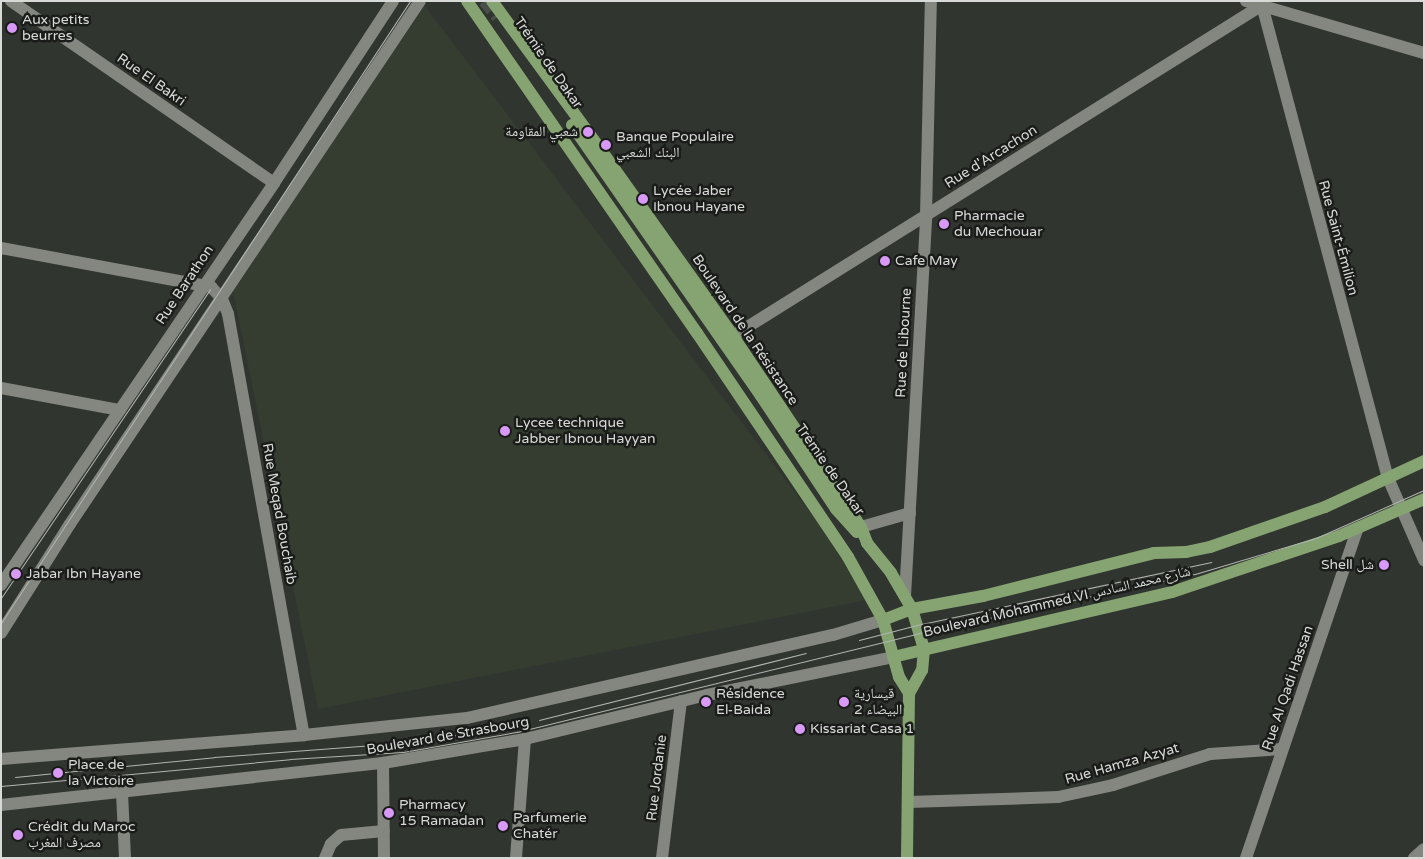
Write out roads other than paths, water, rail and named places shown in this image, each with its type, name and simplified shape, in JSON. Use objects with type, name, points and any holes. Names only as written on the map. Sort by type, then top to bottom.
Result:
[{"type":"main road","name":"Boulevard de la Résistance","points":[[467,1],[697,333],[848,557],[883,620],[899,677],[909,693]]},
{"type":"main road","name":"Boulevard de la Résistance","points":[[492,1],[733,336],[861,528],[867,543],[905,596],[912,609],[924,649],[922,670],[909,693],[907,858]]},
{"type":"main road","name":"Trémie de Dakar","points":[[848,557],[836,527],[493,20],[761,396],[836,509],[867,543]]},
{"type":"main road","name":"Boulevard Mohammed VI شارع محمد السادس","points":[[883,620],[912,609],[983,596],[1154,553],[1186,552],[1210,547],[1325,507],[1424,462]]},
{"type":"main road","name":"Boulevard Mohammed VI شارع محمد السادس","points":[[893,657],[1172,592],[1339,536],[1399,508],[1424,500]]},
{"type":"street","name":"Rue El Bakri","points":[[11,1],[274,183]]},
{"type":"street","name":"Rue Barathon","points":[[1,585],[202,286],[274,183],[393,1]]},
{"type":"street","points":[[1,633],[70,524],[420,1]]},
{"type":"street","name":"Rue de Libourne","points":[[905,596],[926,215],[931,1]]},
{"type":"street","points":[[1246,1],[1262,3],[1424,53]]},
{"type":"street","name":"Rue d'Arcachon","points":[[733,336],[1262,3]]},
{"type":"street","name":"Rue Saint-Émilion","points":[[1262,3],[1388,478],[1399,508],[1424,560]]},
{"type":"street","points":[[1,248],[211,288],[222,299]]},
{"type":"street","name":"Rue Meqad Bouchaib","points":[[222,299],[228,314],[304,735]]},
{"type":"street","points":[[1,388],[120,410]]},
{"type":"street","points":[[861,528],[910,513]]},
{"type":"street","name":"Rue Al Qadi Hassan","points":[[1246,858],[1358,528]]},
{"type":"street","name":"Boulevard de Strasbourg","points":[[1,759],[304,735],[467,718],[833,635],[883,620]]},
{"type":"street","name":"Boulevard de Strasbourg","points":[[1,805],[383,763],[525,739],[681,701],[893,657]]},
{"type":"street","name":"Rue Jordanie","points":[[662,858],[681,701]]},
{"type":"street","points":[[516,858],[525,739]]},
{"type":"street","name":"Rue Hamza Azyat","points":[[908,802],[1058,797],[1113,784],[1210,754],[1282,749]]},
{"type":"street","points":[[383,763],[384,858]]},
{"type":"street","points":[[122,792],[125,858]]},
{"type":"street","points":[[325,858],[331,844],[341,835],[384,831]]},
{"type":"street","points":[[1414,858],[1424,849]]},
{"type":"tunnel","points":[[484,1],[497,17]]},
{"type":"tram line","points":[[1,623],[410,1]]},
{"type":"tram line","points":[[1,598],[210,289]]},
{"type":"tram line","points":[[1,786],[290,759],[403,752],[517,732],[919,633],[1195,574],[1316,538],[1424,490]]},
{"type":"tram line","points":[[859,640],[917,625],[1211,562]]},
{"type":"tram line","points":[[539,720],[806,653]]},
{"type":"tram line","points":[[15,777],[214,757],[413,742],[463,734]]},
{"type":"place","name":"Aux petits beurres","points":[[12,28]]},
{"type":"place","name":"شعبي المقاومة","points":[[588,132]]},
{"type":"place","name":"Banque Populaire البنك الشعبي","points":[[606,145]]},
{"type":"place","name":"Lycée Jaber Ibnou Hayane","points":[[643,199]]},
{"type":"place","name":"Pharmacie du Mechouar","points":[[944,224]]},
{"type":"place","name":"Cafe May","points":[[885,261]]},
{"type":"place","name":"Lycee technique Jabber Ibnou Hayyan","points":[[505,431]]},
{"type":"place","name":"Shell شل","points":[[1384,565]]},
{"type":"place","name":"Jabar Ibn Hayane","points":[[16,574]]},
{"type":"place","name":"Résidence El-Baida","points":[[706,702]]},
{"type":"place","name":"قيسارية البيضاء 2","points":[[844,702]]},
{"type":"place","name":"Kissariat Casa 1","points":[[800,729]]},
{"type":"place","name":"Place de la Victoire","points":[[58,773]]},
{"type":"place","name":"Pharmacy 15 Ramadan","points":[[389,813]]},
{"type":"place","name":"Parfumerie Chatér","points":[[503,826]]},
{"type":"place","name":"Crédit du Maroc مصرف المغرب","points":[[18,835]]}]
